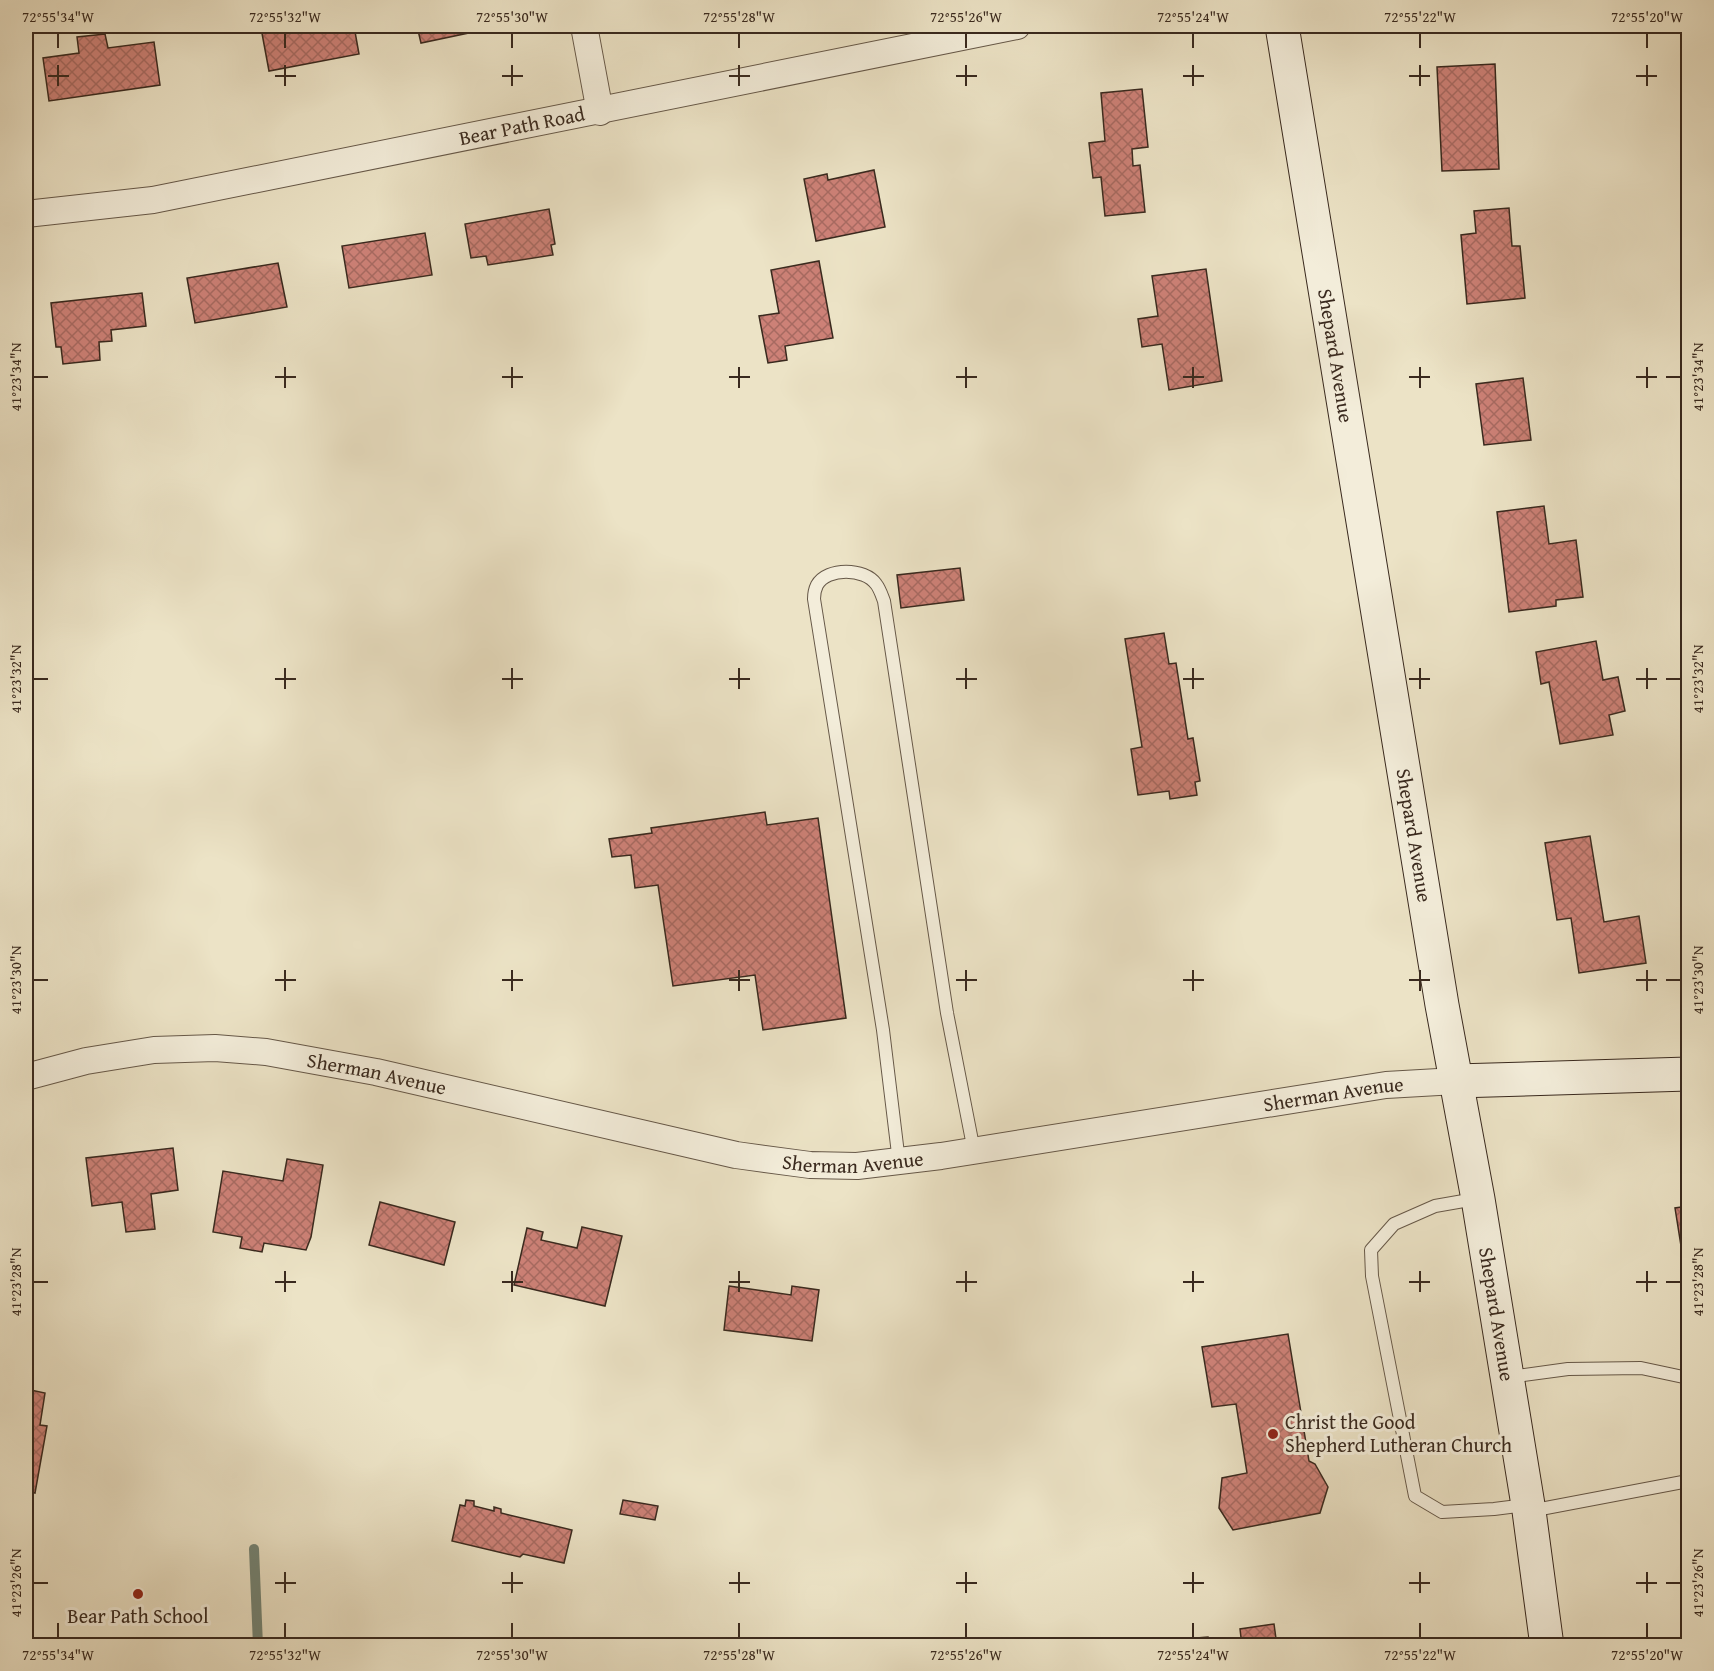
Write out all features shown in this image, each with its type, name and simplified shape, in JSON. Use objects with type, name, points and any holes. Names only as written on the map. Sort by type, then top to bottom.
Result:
[{"type":"main road","name":"Shepard Avenue","points":[[1282,26],[1456,1081],[1478,1198],[1505,1377],[1528,1508],[1547,1646]]},
{"type":"main road","name":"Sherman Avenue","points":[[1456,1081],[1689,1074]]},
{"type":"street","points":[[584,26],[600,112]]},
{"type":"street","name":"Bear Path Road","points":[[26,213],[153,200],[600,112],[1017,26]]},
{"type":"street","name":"Sherman Avenue","points":[[26,1077],[86,1061],[154,1050],[215,1048],[266,1052],[376,1072],[685,1144],[810,1166],[857,1166],[899,1162],[1386,1085],[1456,1081]]},
{"type":"lane","points":[[899,1162],[884,1030],[814,599],[817,585],[826,577],[842,572],[861,574],[876,582],[884,601],[947,1013],[974,1151]]},
{"type":"lane","points":[[1478,1198],[1436,1206],[1394,1224],[1371,1250],[1372,1276],[1415,1496],[1442,1512],[1528,1508],[1689,1481]]},
{"type":"lane","points":[[1505,1377],[1568,1369],[1641,1368],[1689,1378]]},
{"type":"building","points":[[354,26],[359,54],[269,71],[261,28]]},
{"type":"building","points":[[417,26],[502,26],[421,43]]},
{"type":"building","points":[[105,34],[108,48],[154,42],[160,85],[49,101],[43,58],[79,53],[77,37]]},
{"type":"building","points":[[1495,64],[1499,169],[1442,171],[1437,67]]},
{"type":"building","points":[[1142,89],[1148,147],[1132,149],[1133,166],[1140,165],[1145,212],[1105,216],[1101,177],[1093,178],[1089,143],[1105,141],[1101,93]]},
{"type":"building","points":[[874,170],[885,227],[816,241],[804,179],[827,174],[828,180]]},
{"type":"building","points":[[1509,208],[1512,246],[1520,246],[1525,298],[1467,304],[1461,235],[1476,233],[1474,211]]},
{"type":"building","points":[[549,209],[555,244],[551,245],[553,255],[488,265],[486,256],[471,258],[465,224]]},
{"type":"building","points":[[425,233],[432,275],[349,288],[342,246]]},
{"type":"building","points":[[819,261],[833,338],[785,346],[787,360],[768,363],[759,316],[779,313],[771,270]]},
{"type":"building","points":[[278,263],[287,307],[195,323],[187,278]]},
{"type":"building","points":[[1206,269],[1222,381],[1169,390],[1162,344],[1142,347],[1138,319],[1158,316],[1152,276]]},
{"type":"building","points":[[142,293],[146,326],[111,330],[112,341],[99,342],[100,360],[63,364],[61,347],[56,347],[51,303]]},
{"type":"building","points":[[1523,378],[1531,440],[1484,445],[1476,384]]},
{"type":"building","points":[[1544,506],[1549,544],[1576,540],[1583,597],[1556,600],[1556,606],[1509,612],[1497,512]]},
{"type":"building","points":[[960,568],[964,600],[901,608],[897,575]]},
{"type":"building","points":[[1164,633],[1169,664],[1176,663],[1188,739],[1193,738],[1200,781],[1195,782],[1197,795],[1170,799],[1169,791],[1138,795],[1131,749],[1142,747],[1125,639]]},
{"type":"building","points":[[1596,641],[1603,680],[1618,677],[1625,711],[1609,715],[1613,735],[1560,744],[1549,682],[1541,684],[1536,652]]},
{"type":"building","points":[[765,812],[767,825],[818,818],[846,1018],[763,1030],[755,975],[673,986],[658,885],[635,888],[631,855],[612,857],[609,839],[652,833],[651,828]]},
{"type":"building","points":[[1590,836],[1604,922],[1639,916],[1646,963],[1579,973],[1571,918],[1557,920],[1545,843]]},
{"type":"building","points":[[173,1148],[178,1190],[151,1194],[155,1229],[126,1232],[122,1202],[92,1206],[86,1158]]},
{"type":"building","points":[[287,1159],[323,1165],[311,1237],[306,1250],[264,1243],[262,1252],[240,1248],[242,1237],[213,1232],[223,1171],[283,1181]]},
{"type":"building","points":[[26,1191],[32,1191],[32,1246],[27,1246],[27,1280]]},
{"type":"building","points":[[380,1202],[455,1222],[444,1265],[369,1245]]},
{"type":"building","points":[[1688,1206],[1688,1290],[1675,1208]]},
{"type":"building","points":[[582,1227],[622,1236],[605,1306],[514,1285],[527,1228],[543,1232],[541,1240],[577,1248]]},
{"type":"building","points":[[729,1286],[791,1295],[792,1286],[819,1290],[812,1341],[724,1330]]},
{"type":"building","name":"Christ the Good Shepherd Lutheran Church","points":[[1288,1334],[1309,1461],[1315,1464],[1328,1487],[1320,1513],[1233,1530],[1219,1508],[1222,1478],[1247,1473],[1236,1404],[1212,1407],[1202,1347]]},
{"type":"building","points":[[26,1389],[45,1393],[40,1425],[47,1426],[35,1493],[26,1491]]},
{"type":"building","points":[[466,1500],[474,1501],[474,1506],[494,1511],[494,1507],[501,1509],[501,1513],[572,1530],[564,1563],[523,1554],[520,1557],[452,1541],[460,1505],[465,1506]]},
{"type":"building","points":[[623,1500],[658,1506],[655,1520],[620,1514]]},
{"type":"building","points":[[1274,1624],[1277,1646],[1242,1646],[1240,1629]]},
{"type":"building","points":[[1208,1637],[1209,1646],[1184,1646],[1184,1639]]},
{"type":"waterway","points":[[254,1549],[258,1646]]},
{"type":"place","name":"Christ the Good Shepherd Lutheran Church","points":[[1273,1434]]},
{"type":"place","name":"Bear Path School","points":[[138,1594]]}]
